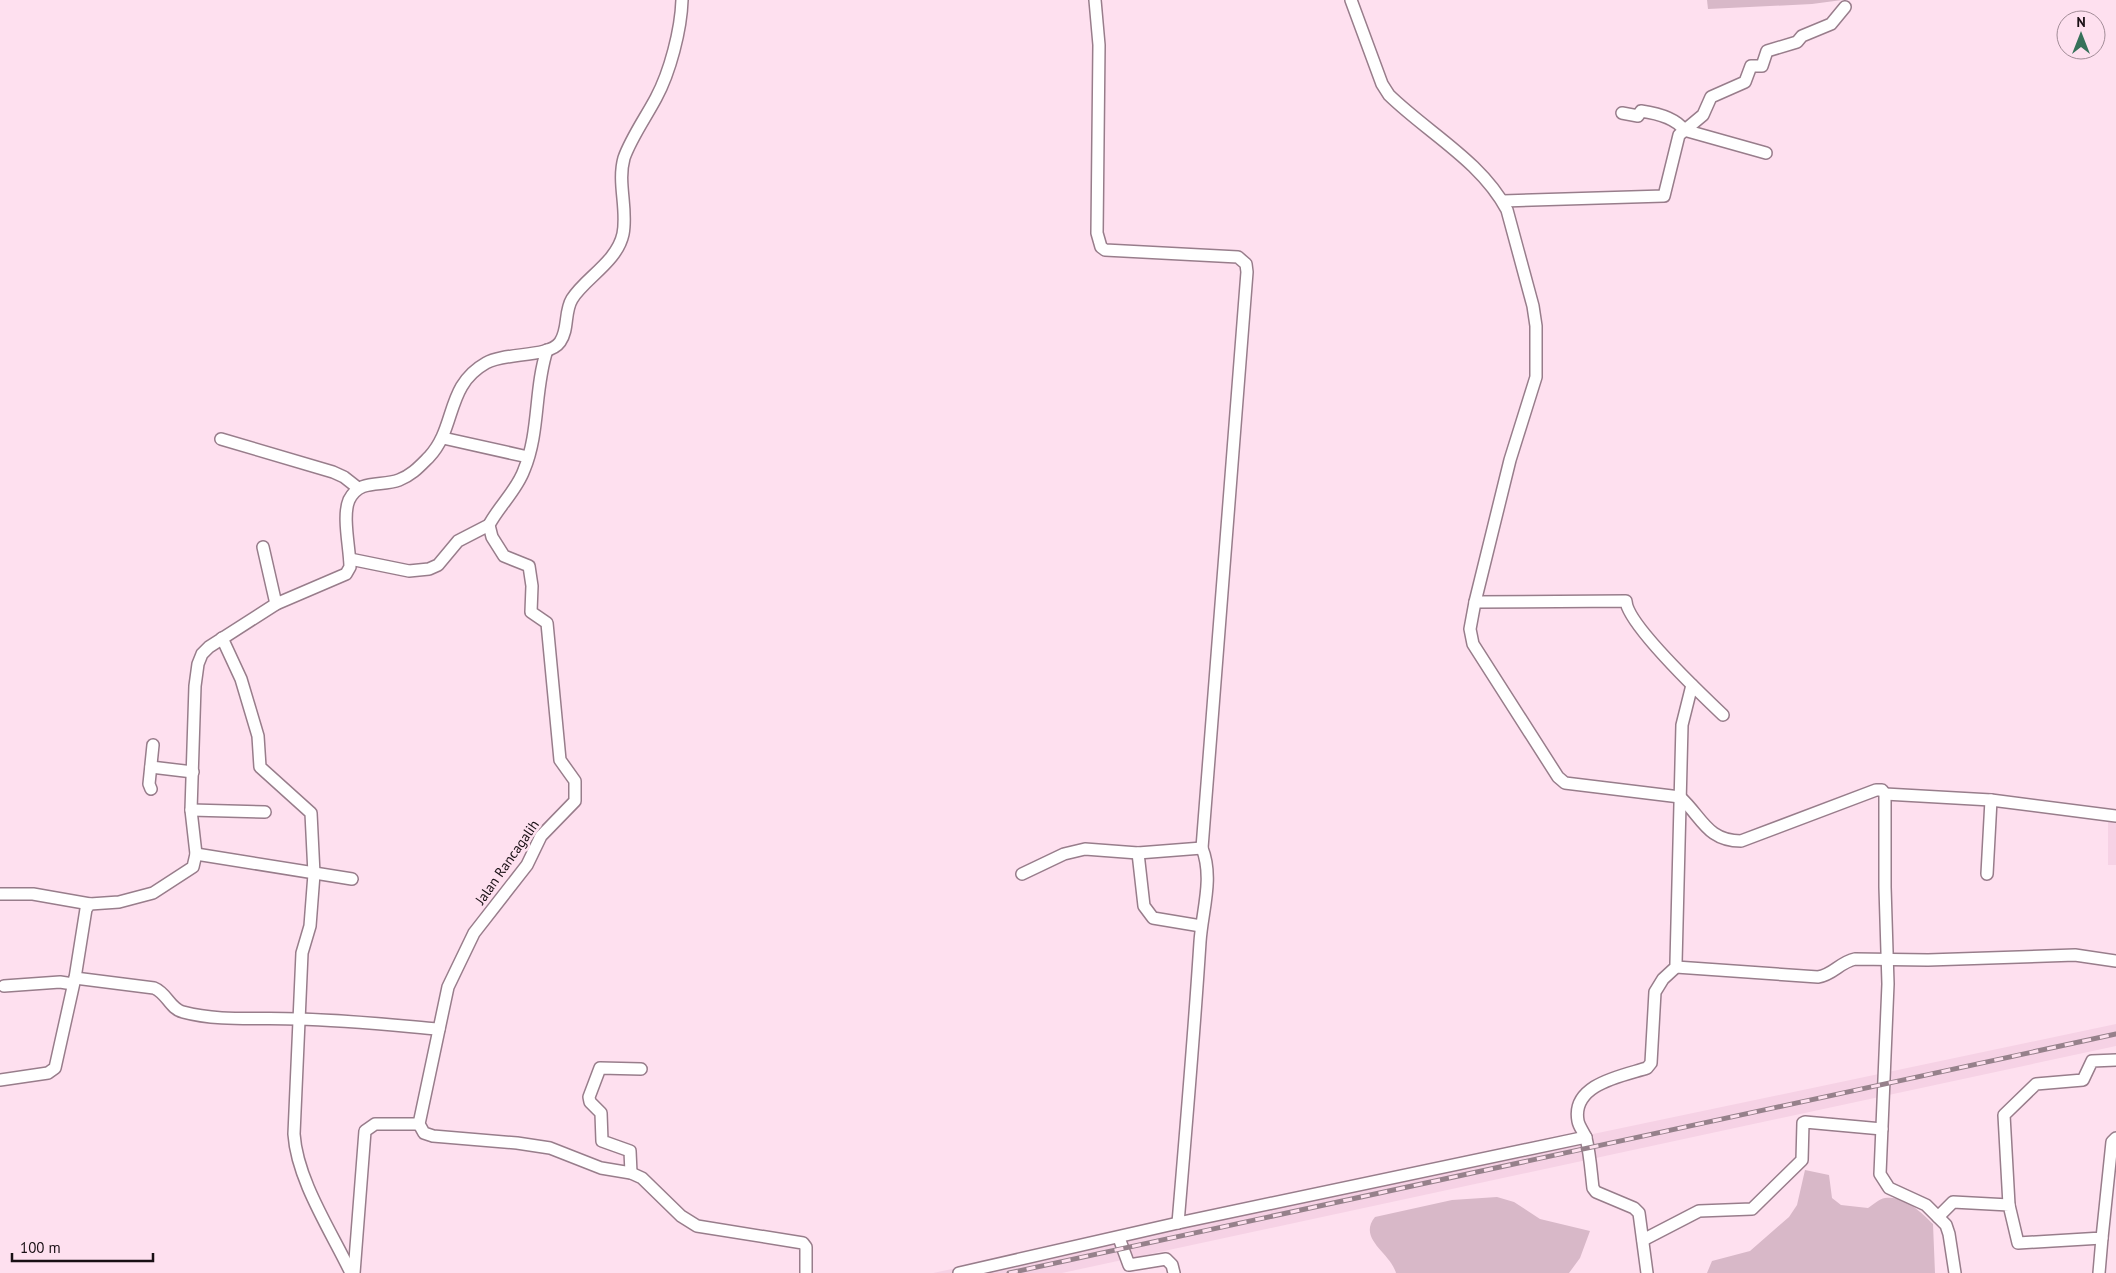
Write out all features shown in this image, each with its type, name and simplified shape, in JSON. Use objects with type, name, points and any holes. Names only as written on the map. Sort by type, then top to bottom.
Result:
[{"type":"street","points":[[0,894],[33,894],[90,904],[119,902],[154,894],[193,867],[196,854],[191,810],[196,672],[202,654],[222,638],[276,604],[346,574],[350,567],[346,513],[349,500],[358,488],[368,484],[397,481],[414,472],[443,438],[457,392],[471,373],[498,358],[547,350],[556,346],[562,340],[567,309],[572,298],[598,273],[622,235],[621,174],[624,159],[658,95],[678,34],[682,0]]},
{"type":"street","points":[[1095,0],[1099,46],[1097,233],[1101,247],[1105,250],[1238,257],[1246,264],[1202,848],[1208,864],[1208,877],[1201,926],[1178,1223]]},
{"type":"street","points":[[1351,0],[1382,84],[1389,95],[1462,156],[1482,175],[1503,201],[1533,306],[1536,326],[1536,377],[1510,460],[1470,629],[1473,644],[1558,777],[1565,783],[1680,797],[1709,830],[1718,837],[1728,841],[1741,841],[1876,790],[1882,790],[1885,794],[1991,800],[2116,816]]},
{"type":"street","points":[[1503,201],[1664,196],[1679,135],[1703,115],[1711,97],[1745,82],[1751,66],[1762,66],[1765,63],[1767,51],[1797,42],[1802,36],[1831,24],[1844,7]]},
{"type":"street","points":[[1622,113],[1638,116],[1640,110],[1658,114],[1679,124],[1684,130],[1766,153]]},
{"type":"street","points":[[350,560],[409,572],[429,569],[438,565],[458,541],[489,524],[522,475],[537,414],[539,375],[547,350]]},
{"type":"street","points":[[443,438],[528,456]]},
{"type":"street","points":[[221,439],[333,472],[344,477],[358,488]]},
{"type":"street","name":"Jalan Rancagalih","points":[[419,1124],[448,987],[474,933],[530,861],[541,836],[575,801],[575,781],[560,760],[548,626],[547,623],[531,612],[532,586],[529,566],[504,556],[492,536],[489,524]]},
{"type":"street","points":[[263,547],[276,604]]},
{"type":"street","points":[[1475,602],[1626,601],[1626,609],[1692,685],[1723,714]]},
{"type":"street","points":[[222,638],[244,687],[258,736],[260,767],[312,813],[314,874],[310,926],[302,953],[295,1150],[302,1172],[353,1273]]},
{"type":"street","points":[[1646,1273],[1639,1213],[1634,1208],[1596,1192],[1593,1188],[1586,1137],[1578,1121],[1580,1103],[1583,1097],[1603,1082],[1647,1068],[1651,1063],[1655,992],[1663,979],[1676,967],[1682,716],[1692,685]]},
{"type":"street","points":[[150,789],[153,745]]},
{"type":"street","points":[[151,767],[193,772]]},
{"type":"street","points":[[1885,794],[1885,887],[1888,960],[1885,1089],[1880,1174],[1884,1183],[1889,1188],[1926,1205],[1938,1216],[1949,1234],[1955,1273]]},
{"type":"street","points":[[1986,874],[1991,800]]},
{"type":"street","points":[[191,810],[265,812]]},
{"type":"street","points":[[1022,874],[1064,854],[1078,850],[1138,853],[1202,848]]},
{"type":"street","points":[[1138,853],[1144,906],[1147,913],[1152,918],[1201,926]]},
{"type":"street","points":[[196,854],[352,879]]},
{"type":"street","points":[[0,1080],[48,1073],[54,1068],[74,981],[86,909],[90,904]]},
{"type":"street","points":[[1676,967],[1818,977],[1827,975],[1849,960],[2075,955],[2116,961]]},
{"type":"street","points":[[4,986],[74,981],[154,988],[160,991],[176,1009],[184,1012],[229,1018],[299,1018],[439,1028]]},
{"type":"street","points":[[2102,1238],[2018,1243],[2009,1205],[2004,1115],[2036,1084],[2083,1080],[2092,1061],[2116,1060]]},
{"type":"street","points":[[631,1173],[630,1151],[602,1141],[601,1113],[590,1102],[589,1097],[600,1068],[641,1069]]},
{"type":"street","points":[[1643,1240],[1699,1211],[1752,1209],[1802,1160],[1803,1123],[1805,1122],[1882,1128]]},
{"type":"street","points":[[353,1273],[365,1131],[375,1124],[419,1124],[424,1133],[433,1136],[540,1145],[601,1168],[631,1173],[650,1184],[681,1216],[697,1226],[803,1244],[806,1252],[806,1273]]},
{"type":"street","points":[[960,1273],[1178,1223],[1586,1137]]},
{"type":"street","points":[[2099,1273],[2112,1142],[2116,1138]]},
{"type":"street","points":[[1938,1216],[1953,1202],[2009,1205]]},
{"type":"street","points":[[1119,1238],[1129,1265],[1166,1259],[1172,1265],[1174,1273]]},
{"type":"shaded area","points":[[1707,0],[1842,0],[1812,4],[1708,9]]},
{"type":"shaded area","points":[[2108,820],[2116,821],[2116,865],[2108,865]]},
{"type":"shaded area","points":[[2116,1024],[2116,1046],[1062,1273],[933,1273]]},
{"type":"shaded area","points":[[1805,1170],[1829,1175],[1832,1198],[1841,1205],[1868,1208],[1885,1198],[1892,1198],[1912,1205],[1933,1224],[1935,1273],[1707,1273],[1712,1261],[1750,1251],[1789,1217],[1797,1205]]},
{"type":"shaded area","points":[[1497,1197],[1514,1202],[1540,1219],[1590,1231],[1580,1258],[1569,1273],[1396,1273],[1393,1266],[1372,1239],[1370,1232],[1375,1217],[1452,1200]]},
{"type":"railway","points":[[1009,1273],[2116,1034]]}]
